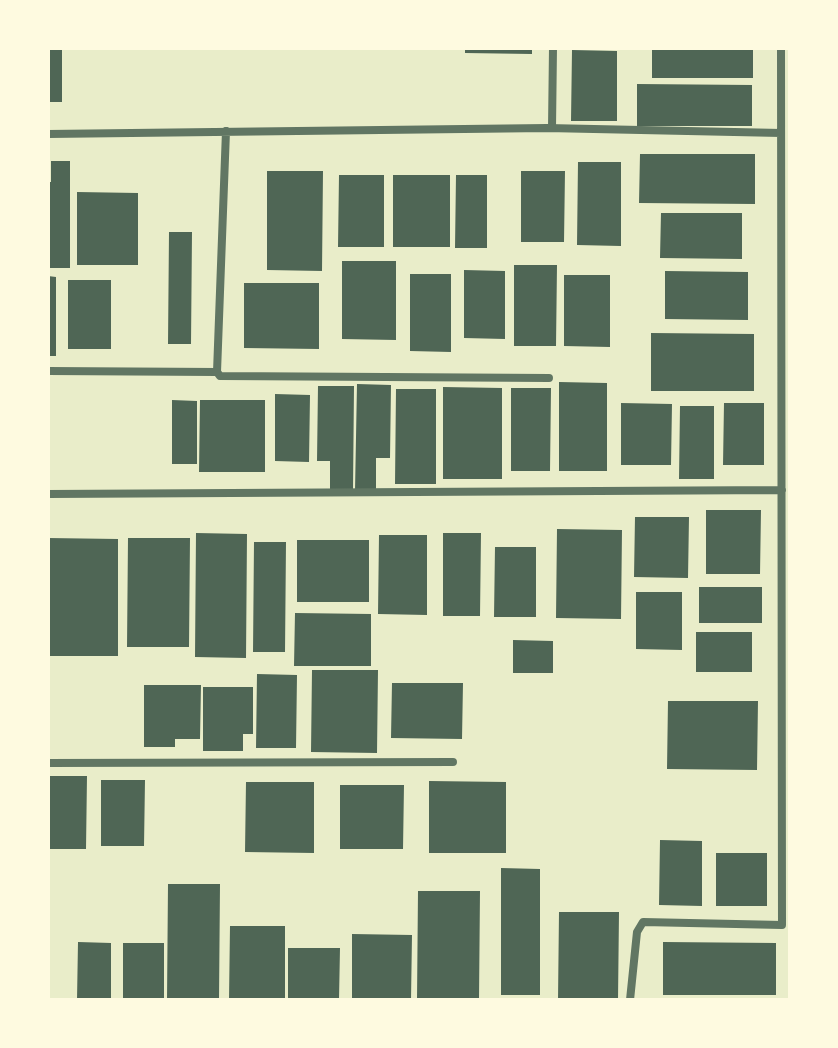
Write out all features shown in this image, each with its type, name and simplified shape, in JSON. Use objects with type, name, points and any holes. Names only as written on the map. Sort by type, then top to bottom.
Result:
[{"type":"street","points":[[552,128],[553,48]]},
{"type":"street","points":[[630,1000],[637,932],[643,922],[786,925],[782,490],[786,421],[781,48]]},
{"type":"street","points":[[48,134],[552,128],[781,133]]},
{"type":"street","points":[[217,372],[226,131]]},
{"type":"street","points":[[48,371],[217,372],[222,377],[549,378]]},
{"type":"street","points":[[48,494],[782,490]]},
{"type":"street","points":[[48,763],[453,762]]},
{"type":"building","points":[[465,48],[532,48],[532,54],[465,53]]},
{"type":"building","points":[[652,48],[753,48],[753,78],[652,78]]},
{"type":"building","points":[[48,50],[62,50],[62,102],[48,102]]},
{"type":"building","points":[[572,50],[617,51],[617,121],[571,121]]},
{"type":"building","points":[[637,84],[752,85],[752,126],[637,126]]},
{"type":"building","points":[[640,154],[755,154],[755,204],[639,203]]},
{"type":"building","points":[[51,161],[70,161],[70,268],[48,268],[48,182],[51,182]]},
{"type":"building","points":[[578,162],[621,162],[621,246],[577,245]]},
{"type":"building","points":[[267,171],[323,171],[322,271],[267,270]]},
{"type":"building","points":[[521,171],[565,171],[564,242],[521,242]]},
{"type":"building","points":[[339,175],[384,175],[384,247],[338,247]]},
{"type":"building","points":[[393,175],[450,175],[450,247],[393,247]]},
{"type":"building","points":[[456,175],[487,175],[487,248],[455,248]]},
{"type":"building","points":[[77,192],[138,193],[138,265],[77,265]]},
{"type":"building","points":[[661,213],[742,213],[742,259],[660,258]]},
{"type":"building","points":[[169,232],[192,232],[191,344],[168,344]]},
{"type":"building","points":[[342,261],[396,261],[396,340],[342,339]]},
{"type":"building","points":[[514,265],[557,265],[556,346],[514,346]]},
{"type":"building","points":[[464,270],[505,271],[505,339],[464,338]]},
{"type":"building","points":[[665,271],[748,272],[748,320],[665,319]]},
{"type":"building","points":[[410,274],[451,274],[451,352],[410,351]]},
{"type":"building","points":[[564,275],[610,275],[610,347],[564,346]]},
{"type":"building","points":[[48,276],[56,277],[56,356],[48,356]]},
{"type":"building","points":[[68,280],[111,280],[111,349],[68,349]]},
{"type":"building","points":[[244,283],[319,283],[319,349],[244,348]]},
{"type":"building","points":[[651,333],[754,334],[754,391],[651,391]]},
{"type":"building","points":[[559,382],[607,383],[607,471],[559,471]]},
{"type":"building","points":[[357,384],[391,385],[390,458],[376,458],[376,491],[355,491]]},
{"type":"building","points":[[318,386],[354,386],[353,490],[330,490],[330,461],[317,461]]},
{"type":"building","points":[[443,387],[502,388],[502,479],[443,479]]},
{"type":"building","points":[[511,388],[551,388],[550,471],[511,471]]},
{"type":"building","points":[[396,389],[436,389],[436,484],[395,484]]},
{"type":"building","points":[[275,394],[310,395],[309,462],[275,461]]},
{"type":"building","points":[[172,400],[197,401],[197,464],[172,464]]},
{"type":"building","points":[[200,400],[265,400],[265,472],[199,472]]},
{"type":"building","points":[[621,403],[672,404],[671,465],[621,465]]},
{"type":"building","points":[[724,403],[764,403],[764,465],[723,465]]},
{"type":"building","points":[[680,406],[714,406],[714,479],[679,479]]},
{"type":"building","points":[[706,510],[761,510],[760,574],[706,574]]},
{"type":"building","points":[[635,517],[689,517],[688,578],[634,577]]},
{"type":"building","points":[[557,529],[622,530],[621,619],[556,618]]},
{"type":"building","points":[[196,533],[247,534],[246,658],[195,657]]},
{"type":"building","points":[[443,533],[481,533],[480,616],[443,616]]},
{"type":"building","points":[[379,535],[427,535],[427,615],[378,614]]},
{"type":"building","points":[[48,538],[118,539],[118,656],[48,656]]},
{"type":"building","points":[[128,538],[190,538],[189,647],[127,647]]},
{"type":"building","points":[[297,540],[369,540],[369,602],[297,602]]},
{"type":"building","points":[[254,542],[286,542],[285,652],[253,652]]},
{"type":"building","points":[[495,547],[536,547],[536,617],[494,617]]},
{"type":"building","points":[[699,587],[762,587],[762,623],[699,623]]},
{"type":"building","points":[[636,592],[682,592],[682,650],[636,649]]},
{"type":"building","points":[[295,613],[371,614],[371,666],[294,666]]},
{"type":"building","points":[[696,632],[752,632],[752,672],[696,672]]},
{"type":"building","points":[[513,640],[553,641],[553,673],[513,673]]},
{"type":"building","points":[[312,670],[378,670],[377,753],[311,752]]},
{"type":"building","points":[[257,674],[297,675],[296,748],[256,748]]},
{"type":"building","points":[[392,683],[463,683],[462,739],[391,738]]},
{"type":"building","points":[[144,685],[201,685],[200,739],[175,739],[175,747],[144,747]]},
{"type":"building","points":[[203,687],[253,687],[253,734],[243,734],[243,751],[203,751]]},
{"type":"building","points":[[668,701],[758,701],[757,770],[667,769]]},
{"type":"building","points":[[48,776],[87,776],[86,849],[48,849]]},
{"type":"building","points":[[101,780],[145,780],[144,846],[101,846]]},
{"type":"building","points":[[429,781],[506,782],[506,853],[429,853]]},
{"type":"building","points":[[246,782],[314,782],[314,853],[245,852]]},
{"type":"building","points":[[340,785],[404,785],[403,849],[340,849]]},
{"type":"building","points":[[660,840],[702,841],[702,906],[659,905]]},
{"type":"building","points":[[716,853],[767,853],[767,906],[716,906]]},
{"type":"building","points":[[501,868],[540,869],[540,995],[501,995]]},
{"type":"building","points":[[168,884],[220,884],[219,1000],[167,1000]]},
{"type":"building","points":[[418,891],[480,891],[479,1000],[417,1000]]},
{"type":"building","points":[[559,912],[619,912],[618,1000],[558,1000]]},
{"type":"building","points":[[230,926],[285,926],[285,1000],[229,1000]]},
{"type":"building","points":[[352,934],[412,935],[411,1000],[352,1000]]},
{"type":"building","points":[[78,942],[111,943],[111,1000],[77,1000]]},
{"type":"building","points":[[663,942],[776,943],[776,995],[663,995]]},
{"type":"building","points":[[123,943],[164,943],[164,1000],[123,1000]]},
{"type":"building","points":[[288,948],[340,948],[339,1000],[288,1000]]}]
